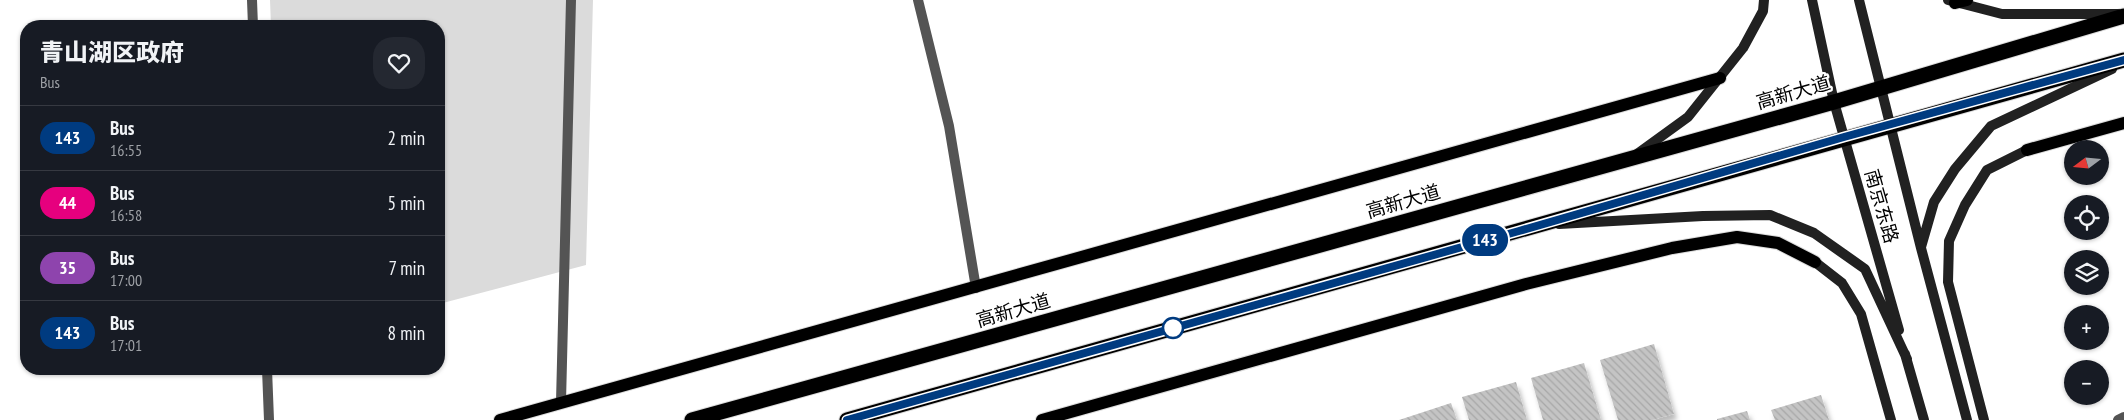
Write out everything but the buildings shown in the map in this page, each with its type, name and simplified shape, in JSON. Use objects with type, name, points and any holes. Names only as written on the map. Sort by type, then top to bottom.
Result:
[{"type":"highway","name":"高新大道","points":[[692,420],[1834,102],[2124,15]]},
{"type":"highway","points":[[847,420],[1890,124],[2124,62]]},
{"type":"main road","points":[[1630,158],[1688,117],[1743,48],[1763,11],[1764,0]]},
{"type":"main road","name":"南京东路","points":[[1812,0],[1834,102],[1924,420]]},
{"type":"main road","name":"南京东路","points":[[1859,0],[1921,248],[1967,420]]},
{"type":"main road","points":[[1956,1],[2002,14],[2124,15]]},
{"type":"main road","points":[[1921,248],[1934,202],[1955,169],[1992,126],[2124,62]]},
{"type":"main road","points":[[500,420],[1720,78]]},
{"type":"main road","points":[[1984,420],[1948,282],[1949,241],[1965,204],[1987,170],[2028,150],[2124,123]]},
{"type":"main road","points":[[1538,225],[1703,216],[1770,215],[1814,233],[1865,269],[1907,359]]},
{"type":"main road","points":[[1042,420],[1526,284],[1672,248],[1737,236],[1778,244],[1815,262],[1842,283],[1861,314],[1891,420]]},
{"type":"lane","points":[[252,0],[253,20]]},
{"type":"lane","points":[[560,402],[571,0]]},
{"type":"lane","points":[[918,0],[949,126],[976,288]]},
{"type":"lane","points":[[267,375],[269,420]]},
{"type":"lane","points":[[2118,420],[2124,416]]},
{"type":"shaded area","points":[[270,0],[593,0],[586,265],[445,302],[445,20],[271,20]]},
{"type":"bus line","name":"143","points":[[847,420],[1519,231],[1844,137],[2124,60]]}]
